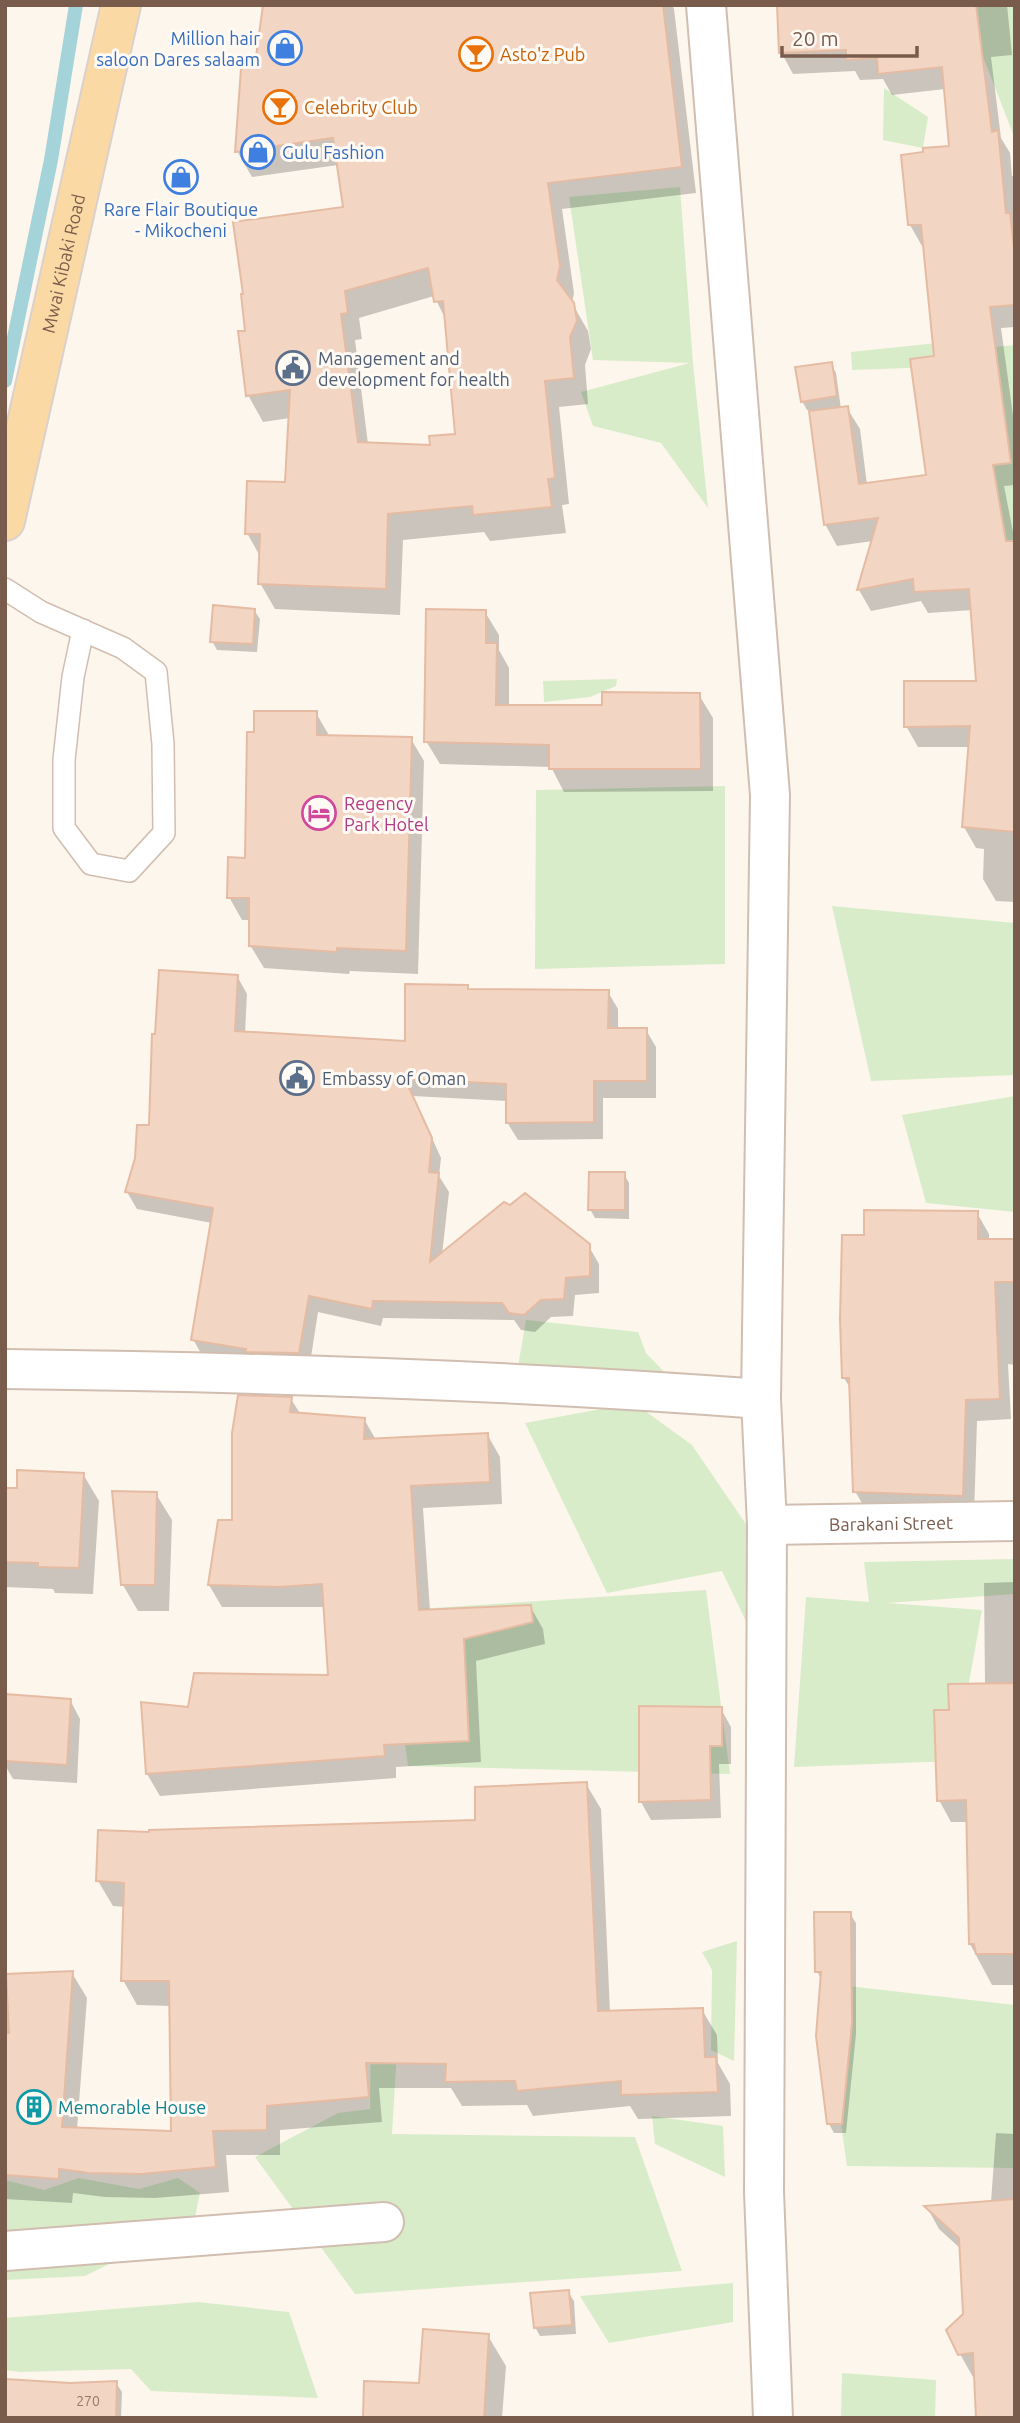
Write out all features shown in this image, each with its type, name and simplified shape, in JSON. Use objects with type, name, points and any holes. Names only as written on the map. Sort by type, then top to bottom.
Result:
[{"type":"main road","name":"Mwai Kibaki Road","points":[[5,521],[121,5]]},
{"type":"street","points":[[706,5],[770,795],[761,1399],[766,1525],[764,2192],[773,2418]]},
{"type":"street","points":[[5,1369],[212,1372],[572,1387],[761,1399]]},
{"type":"street","name":"Barakani Street","points":[[766,1525],[1015,1521]]},
{"type":"street","points":[[5,2251],[384,2222]]},
{"type":"lane","points":[[5,589],[41,612],[83,630],[123,648],[156,672],[163,744],[164,834],[129,871],[91,864],[64,828],[64,760],[73,677],[83,630]]},
{"type":"green space","points":[[963,5],[1015,5],[1015,139]]},
{"type":"green space","points":[[884,88],[928,117],[923,148],[883,140]]},
{"type":"green space","points":[[680,187],[693,363],[708,508],[661,443],[593,426],[581,392],[690,363],[593,360],[569,197]]},
{"type":"green space","points":[[937,343],[935,367],[852,370],[851,352]]},
{"type":"green space","points":[[1015,345],[1015,540],[977,543],[962,350]]},
{"type":"green space","points":[[617,679],[616,686],[590,697],[544,702],[543,681]]},
{"type":"green space","points":[[725,786],[725,964],[535,969],[536,790]]},
{"type":"green space","points":[[832,906],[1015,923],[1015,1075],[871,1081]]},
{"type":"green space","points":[[1015,1096],[1015,1212],[926,1203],[902,1115]]},
{"type":"green space","points":[[526,1320],[638,1332],[646,1353],[669,1377],[516,1378]]},
{"type":"green space","points":[[634,1403],[692,1445],[750,1530],[754,1638],[722,1571],[607,1593],[525,1423]]},
{"type":"green space","points":[[1015,1559],[1015,1594],[887,1603],[982,1610],[955,1761],[794,1767],[806,1597],[869,1602],[864,1562]]},
{"type":"green space","points":[[706,1590],[730,1774],[408,1766],[387,1611]]},
{"type":"green space","points":[[737,1941],[734,2061],[711,2050],[712,1970],[702,1952]]},
{"type":"green space","points":[[821,1983],[1015,2005],[1015,2168],[847,2166]]},
{"type":"green space","points":[[371,2016],[399,2017],[392,2134],[635,2137],[682,2271],[355,2294],[255,2157],[338,2113],[370,2109]]},
{"type":"green space","points":[[652,2116],[723,2126],[725,2177],[655,2144]]},
{"type":"green space","points":[[79,2178],[139,2189],[178,2178],[200,2193],[194,2222],[85,2276],[5,2280],[5,2180],[44,2190]]},
{"type":"green space","points":[[733,2283],[733,2322],[609,2343],[580,2296]]},
{"type":"green space","points":[[198,2302],[289,2312],[318,2398],[151,2391],[131,2369],[20,2372],[5,2370],[5,2318]]},
{"type":"green space","points":[[842,2373],[936,2380],[935,2418],[841,2418]]},
{"type":"building","points":[[263,5],[663,5],[682,167],[548,183],[560,266],[557,280],[574,303],[577,321],[570,337],[574,378],[545,381],[555,478],[548,479],[552,507],[473,515],[472,506],[388,514],[386,589],[258,584],[260,534],[245,534],[247,481],[285,482],[290,390],[246,396],[238,331],[245,331],[243,294],[233,222],[343,207],[333,138],[235,152],[242,55],[256,57]],"holes":[[[428,268],[434,302],[443,301],[455,434],[429,436],[430,445],[358,442],[341,314],[348,313],[345,291]]]},
{"type":"building","points":[[777,5],[976,5],[992,132],[998,130],[1006,213],[1010,213],[1015,257],[1015,305],[990,307],[1011,463],[993,465],[1006,541],[1015,541],[1015,832],[962,827],[970,726],[904,727],[904,681],[976,681],[969,589],[914,592],[913,579],[857,590],[878,518],[824,525],[809,411],[848,406],[859,484],[926,475],[910,359],[934,356],[921,225],[908,225],[901,155],[923,152],[923,148],[949,146],[942,67],[878,74],[877,58],[846,60],[846,50],[779,53]]},
{"type":"building","points":[[832,362],[837,396],[801,402],[795,367]]},
{"type":"building","points":[[213,605],[255,609],[253,644],[210,642]]},
{"type":"building","points":[[426,609],[486,610],[486,643],[497,643],[496,705],[602,705],[602,692],[700,693],[701,769],[549,769],[549,745],[424,742]]},
{"type":"building","points":[[254,711],[317,711],[317,735],[412,737],[406,951],[337,948],[337,952],[249,946],[249,898],[227,898],[228,857],[245,858],[247,732],[254,732]]},
{"type":"building","points":[[159,970],[238,975],[235,1031],[405,1041],[405,984],[468,985],[468,989],[609,990],[608,1028],[647,1028],[647,1081],[594,1081],[594,1122],[506,1123],[506,1084],[405,1079],[432,1138],[429,1172],[439,1173],[430,1262],[504,1202],[510,1205],[525,1193],[590,1244],[590,1276],[566,1278],[564,1299],[541,1300],[524,1315],[509,1313],[502,1303],[373,1301],[372,1309],[309,1296],[299,1353],[245,1352],[246,1349],[191,1340],[213,1208],[125,1192],[135,1158],[137,1125],[149,1125],[152,1034],[155,1034]]},
{"type":"building","points":[[589,1172],[625,1172],[625,1210],[588,1210]]},
{"type":"building","points":[[864,1210],[978,1211],[978,1239],[1015,1239],[1015,1282],[995,1282],[1000,1399],[966,1400],[963,1496],[853,1492],[849,1378],[842,1378],[842,1235],[864,1235]]},
{"type":"building","points":[[238,1395],[292,1397],[290,1412],[365,1418],[364,1439],[488,1433],[490,1482],[411,1486],[419,1610],[531,1605],[533,1622],[464,1639],[469,1741],[384,1745],[385,1756],[146,1774],[141,1702],[188,1707],[194,1673],[328,1675],[322,1584],[278,1587],[208,1585],[218,1520],[232,1520],[232,1433]]},
{"type":"building","points":[[17,1470],[84,1473],[79,1568],[38,1567],[38,1563],[5,1562],[5,1488],[17,1488]]},
{"type":"building","points":[[112,1491],[157,1492],[155,1585],[121,1585]]},
{"type":"building","points":[[1015,1683],[1015,1954],[976,1954],[974,1944],[969,1944],[966,1800],[937,1801],[934,1710],[949,1710],[948,1684]]},
{"type":"building","points":[[5,1694],[71,1699],[67,1765],[5,1761]]},
{"type":"building","points":[[639,1706],[722,1707],[722,1746],[710,1746],[711,1800],[639,1802]]},
{"type":"building","points":[[587,1782],[598,2011],[703,2008],[705,2057],[716,2057],[718,2092],[621,2095],[621,2081],[517,2091],[515,2081],[445,2082],[446,2064],[366,2063],[369,2097],[267,2106],[267,2130],[213,2131],[216,2167],[141,2174],[89,2173],[59,2169],[59,2179],[5,2175],[5,2033],[9,2033],[6,1974],[73,1971],[62,2127],[171,2131],[169,1981],[121,1981],[124,1883],[96,1881],[98,1830],[149,1832],[475,1820],[475,1787]]},
{"type":"building","points":[[814,1912],[851,1912],[852,2023],[842,2124],[827,2124],[816,2036],[821,1972],[815,1972]]},
{"type":"building","points":[[1015,2199],[1015,2418],[976,2418],[973,2353],[958,2355],[946,2330],[963,2314],[959,2238],[924,2206]]},
{"type":"building","points":[[569,2290],[572,2325],[534,2328],[530,2293]]},
{"type":"building","points":[[423,2329],[489,2334],[484,2418],[363,2418],[364,2381],[419,2383]]},
{"type":"building","points":[[5,2379],[70,2383],[117,2381],[116,2418],[5,2418]]},
{"type":"waterway","points":[[5,381],[51,160],[76,5]]},
{"type":"place","name":"Million hair saloon Dares salaam","points":[[285,48]]},
{"type":"place","name":"Asto'z Pub","points":[[476,54]]},
{"type":"place","name":"Celebrity Club","points":[[280,107]]},
{"type":"place","name":"Gulu Fashion","points":[[258,152]]},
{"type":"place","name":"Rare Flair Boutique - Mikocheni","points":[[181,177]]},
{"type":"place","name":"Management and development for health","points":[[293,368]]},
{"type":"place","name":"Regency Park Hotel","points":[[319,813]]},
{"type":"place","name":"Embassy of Oman","points":[[297,1078]]},
{"type":"place","name":"Memorable House","points":[[34,2107]]}]
